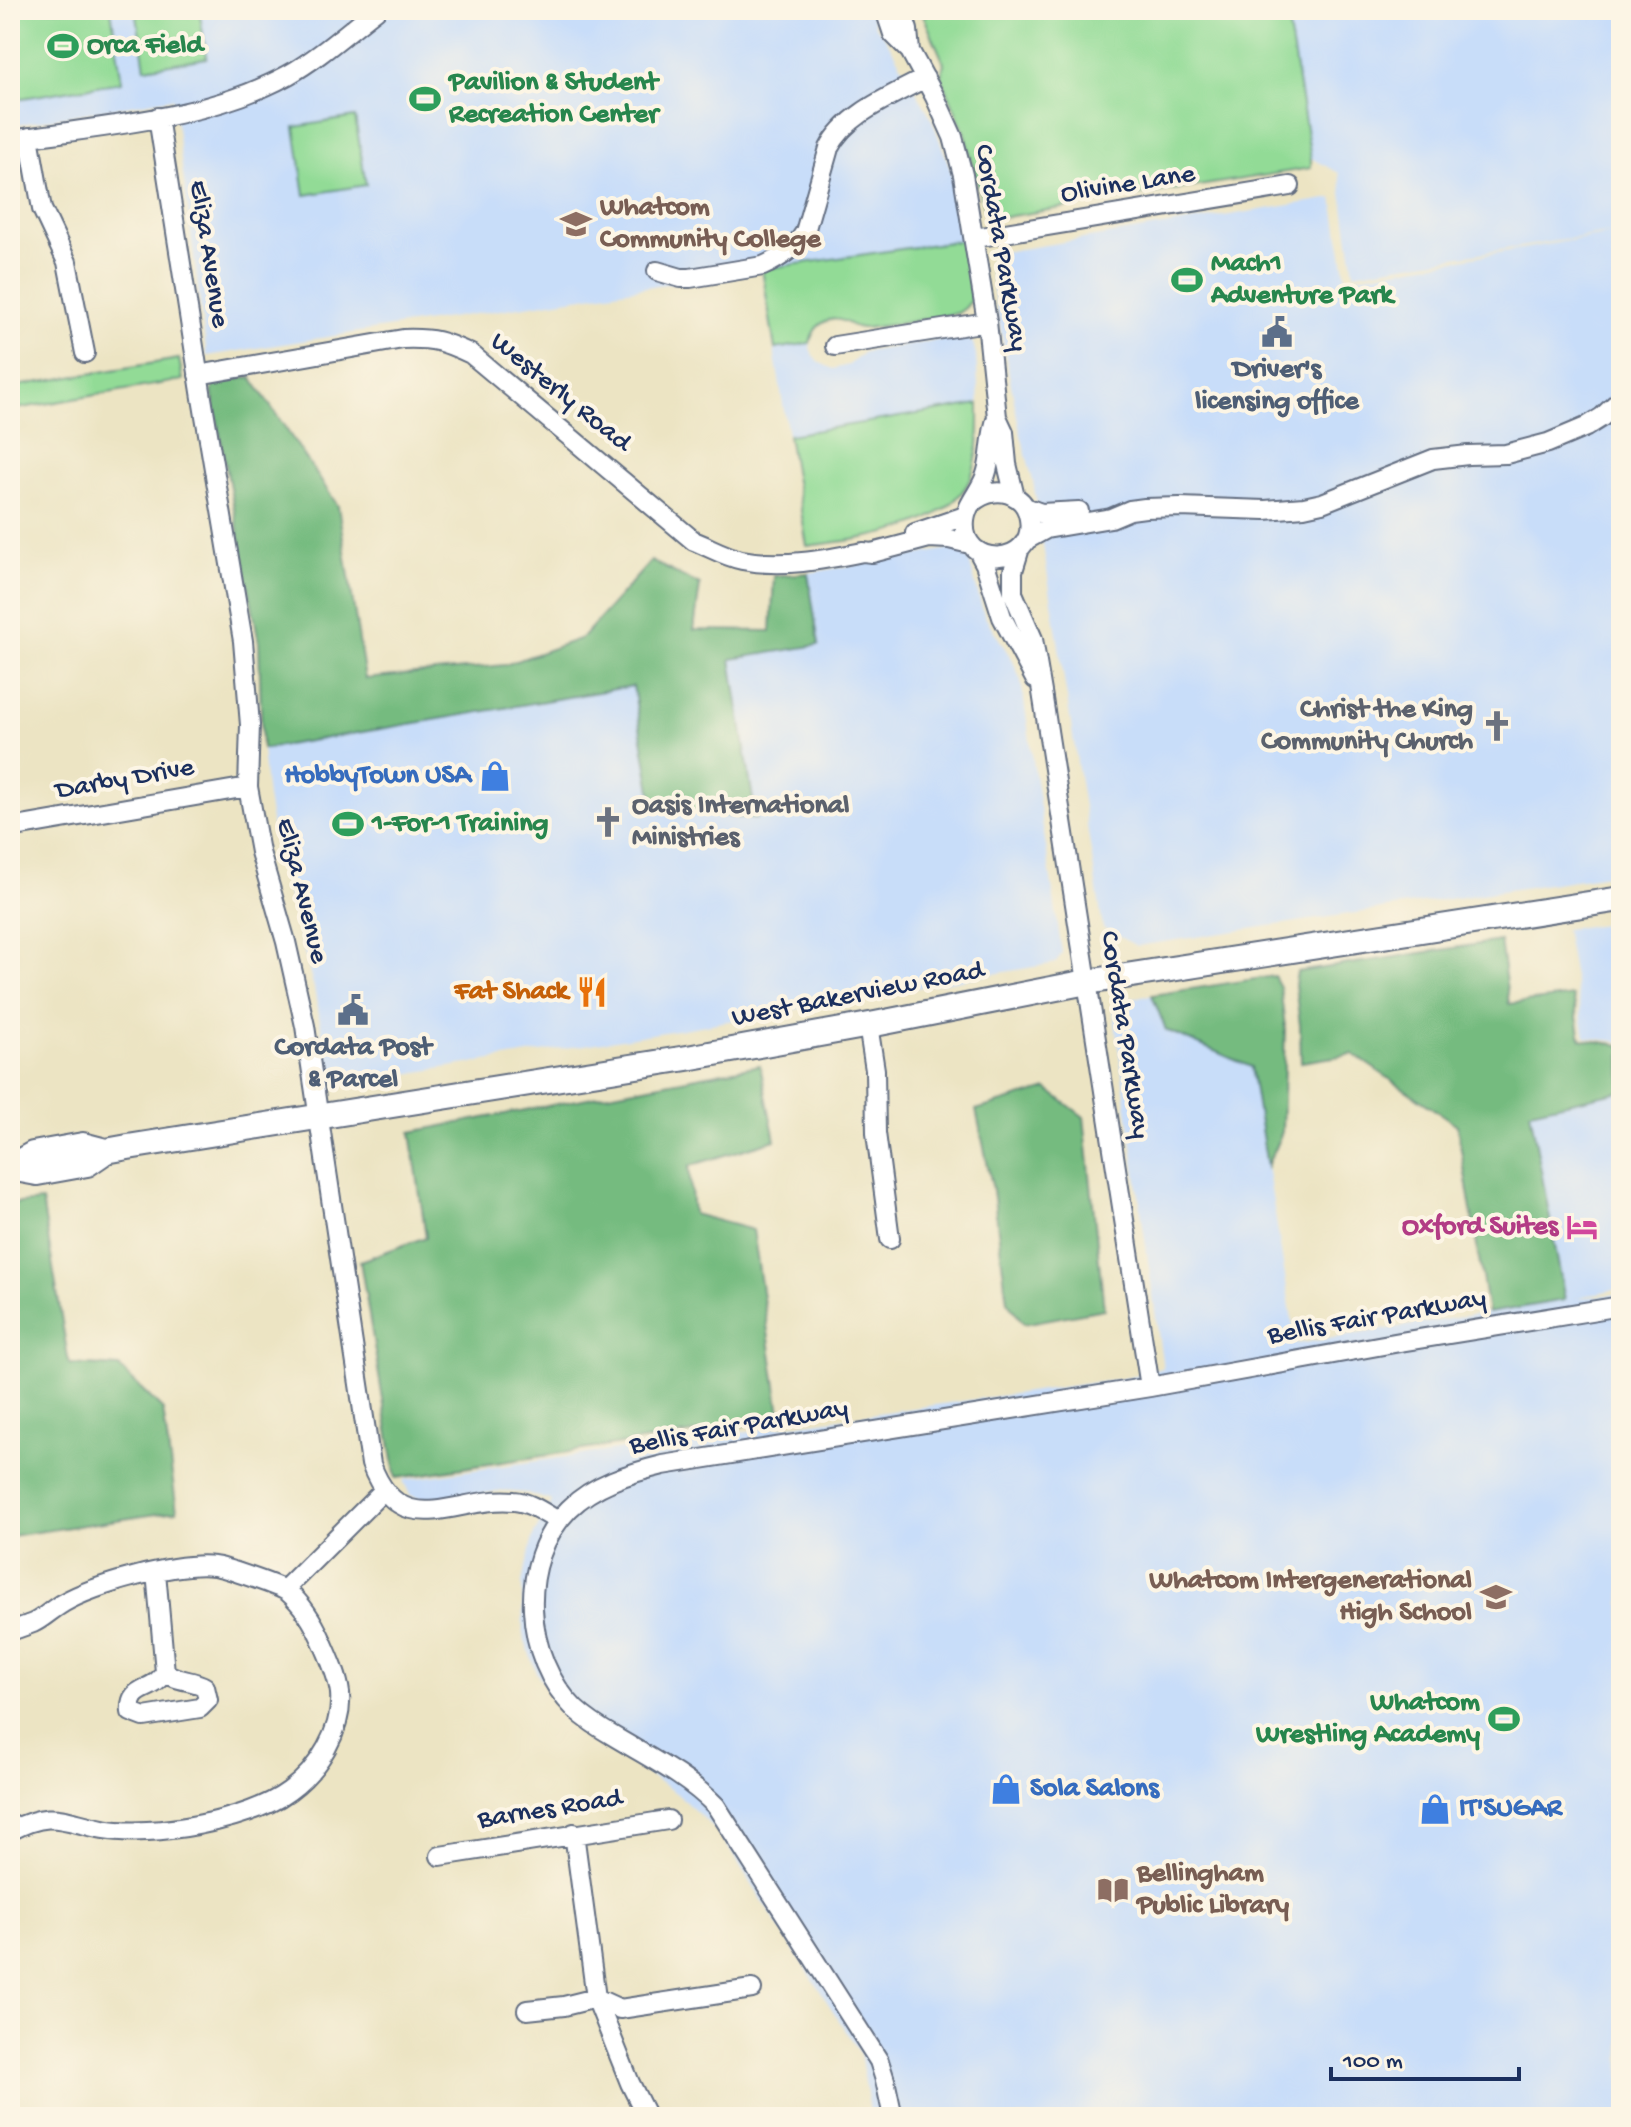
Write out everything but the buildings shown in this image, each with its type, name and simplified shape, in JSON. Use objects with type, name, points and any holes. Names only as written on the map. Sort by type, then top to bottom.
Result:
[{"type":"main road","name":"West Bakerview Road","points":[[10,1168],[33,1154],[71,1147],[83,1145],[106,1151],[687,1058],[1087,982],[1621,899]]},
{"type":"street","points":[[10,140],[206,108],[276,81],[314,58],[376,10]]},
{"type":"street","name":"Cordata Parkway","points":[[885,10],[893,34],[910,51],[953,137],[975,238],[997,417],[1004,432],[1007,464],[1020,502]]},
{"type":"street","name":"Cordata Parkway","points":[[902,10],[910,51]]},
{"type":"street","points":[[657,271],[690,278],[763,266],[774,261],[800,241],[805,232],[829,148],[835,137],[857,116],[925,78]]},
{"type":"street","name":"Eliza Avenue","points":[[158,117],[243,641],[250,725],[248,787],[260,852],[301,1004],[371,1464],[384,1490]]},
{"type":"street","points":[[29,137],[42,209],[67,262],[85,353]]},
{"type":"street","name":"Olivine Lane","points":[[975,238],[1290,186]]},
{"type":"street","points":[[835,346],[987,322]]},
{"type":"street","name":"Westerly Road","points":[[198,375],[403,339],[428,338],[471,354],[694,541],[738,560],[768,564],[824,560],[872,553],[929,538],[943,538],[974,547]]},
{"type":"street","points":[[1130,510],[1111,518],[1046,529],[1010,554],[999,557],[988,556],[974,547],[964,526],[969,510],[988,493],[1007,493],[1041,513],[1109,507],[1130,510],[1180,507],[1265,510],[1304,507],[1322,503],[1433,459],[1506,454],[1548,443],[1586,427],[1621,399]]},
{"type":"street","name":"Cordata Parkway","points":[[969,510],[987,473],[991,431],[997,417]]},
{"type":"street","points":[[1020,502],[1030,524],[1023,544]]},
{"type":"street","name":"Westerly Road","points":[[863,552],[871,545],[924,531],[969,510]]},
{"type":"street","name":"Cordata Parkway","points":[[1023,544],[1013,571],[1013,593],[1033,639],[1150,1387]]},
{"type":"street","name":"Cordata Parkway","points":[[974,547],[985,564],[1002,617],[1042,692]]},
{"type":"street","name":"Darby Drive","points":[[10,828],[248,787]]},
{"type":"street","points":[[868,1025],[875,1070],[876,1133],[890,1239]]},
{"type":"street","name":"Bellis Fair Parkway","points":[[893,2117],[879,2061],[716,1806],[695,1786],[591,1722],[575,1708],[553,1678],[541,1654],[534,1626],[533,1601],[540,1558],[558,1521],[589,1493],[632,1473],[663,1465],[1150,1387],[1621,1306]]},
{"type":"street","points":[[285,1589],[384,1490],[401,1505],[414,1511],[429,1512],[514,1501],[530,1505],[558,1521]]},
{"type":"street","points":[[10,1631],[34,1622],[64,1602],[111,1583],[181,1567],[214,1566],[285,1589],[301,1605],[315,1626],[331,1661],[340,1692],[338,1716],[320,1759],[307,1777],[268,1805],[212,1822],[133,1831],[103,1829],[50,1817],[25,1823],[10,1831]]},
{"type":"street","points":[[156,1572],[165,1672]]},
{"type":"street","name":"Barnes Road","points":[[440,1856],[668,1820]]},
{"type":"street","points":[[574,1833],[596,1998],[647,2117]]},
{"type":"street","points":[[527,2010],[596,1998],[620,2009],[752,1989]]},
{"type":"shaded area","name":"Whatcom Community College","points":[[10,10],[870,10],[875,26],[885,37],[931,117],[951,171],[964,240],[816,261],[826,321],[813,332],[810,348],[818,362],[833,369],[849,365],[864,352],[959,337],[968,339],[973,343],[976,354],[979,404],[788,435],[761,269],[207,356],[173,98],[10,126]]},
{"type":"shaded area","points":[[1286,10],[1621,10],[1621,231],[1354,273],[1339,173],[1311,158]]},
{"type":"shaded area","points":[[1333,198],[1346,278],[1621,232],[1621,873],[1137,946],[1103,928],[1033,481],[1019,427],[988,263],[997,253]]},
{"type":"shaded area","points":[[949,549],[961,552],[969,560],[984,615],[1013,661],[1021,681],[1062,953],[1056,963],[689,1028],[338,1085],[331,1082],[314,988],[276,852],[262,749],[634,686],[654,808],[755,819],[731,658],[818,645],[808,573]]},
{"type":"shaded area","points":[[1621,922],[1621,1042],[1585,1037],[1565,929]]},
{"type":"shaded area","points":[[1152,995],[1166,1030],[1251,1067],[1296,1344],[1564,1300],[1530,1110],[1621,1091],[1621,1288],[1575,1298],[1621,1294],[1621,2117],[871,2117],[860,2053],[719,1833],[676,1793],[581,1731],[563,1712],[536,1672],[523,1635],[522,1582],[534,1534],[552,1501],[526,1493],[502,1491],[426,1501],[410,1495],[403,1480],[1120,1379],[1163,1368],[1113,1009],[1123,999]]},
{"type":"green space","name":"Orca Field","points":[[10,10],[111,10],[122,82],[10,100]]},
{"type":"green space","points":[[136,10],[199,10],[207,58],[145,68]]},
{"type":"green space","points":[[921,10],[1286,10],[1311,168],[999,218],[985,213],[964,131],[941,76],[944,63]]},
{"type":"green space","points":[[355,117],[366,185],[305,195],[295,127]]},
{"type":"green space","points":[[964,240],[971,301],[958,313],[864,328],[834,319],[816,329],[810,343],[775,349],[762,269]]},
{"type":"green space","points":[[179,359],[183,380],[10,410],[10,387]]},
{"type":"green space","points":[[251,377],[338,506],[365,679],[505,665],[582,638],[651,561],[700,585],[694,630],[771,631],[774,576],[808,573],[819,645],[731,659],[756,819],[654,808],[633,686],[262,749],[259,642],[212,392],[214,383]]},
{"type":"green space","points":[[979,404],[979,432],[971,477],[959,495],[943,510],[899,530],[807,546],[788,435]]},
{"type":"green space","points":[[1500,941],[1509,1004],[1573,996],[1581,1039],[1621,1045],[1621,1091],[1530,1111],[1565,1300],[1488,1313],[1457,1125],[1353,1054],[1301,1062],[1295,985],[1297,972]]},
{"type":"green space","points":[[1274,976],[1280,987],[1285,1027],[1282,1132],[1267,1166],[1251,1067],[1166,1030],[1152,995]]},
{"type":"green space","points":[[760,1065],[775,1140],[689,1166],[693,1214],[753,1230],[781,1420],[396,1478],[360,1261],[426,1237],[411,1132]]},
{"type":"green space","points":[[1047,1089],[1084,1117],[1104,1309],[1024,1324],[1007,1301],[993,1190],[976,1110]]},
{"type":"green space","points":[[42,1201],[69,1364],[119,1367],[163,1410],[177,1511],[10,1536],[10,1204]]},
{"type":"place","name":"Orca Field","points":[[63,46]]},
{"type":"place","name":"Pavilion & Student Recreation Center","points":[[425,99]]},
{"type":"place","name":"Whatcom Community College","points":[[576,224]]},
{"type":"place","name":"Mach1 Adventure Park","points":[[1187,280]]},
{"type":"place","name":"Driver's licensing office","points":[[1277,332]]},
{"type":"place","name":"Christ the King Community Church","points":[[1497,726]]},
{"type":"place","name":"HobbyTown USA","points":[[495,776]]},
{"type":"place","name":"Oasis International Ministries","points":[[608,822]]},
{"type":"place","name":"1-For-1 Training","points":[[348,824]]},
{"type":"place","name":"Fat Shack","points":[[592,992]]},
{"type":"place","name":"Cordata Post & Parcel","points":[[353,1010]]},
{"type":"place","name":"Oxford Suites","points":[[1582,1227]]},
{"type":"place","name":"Whatcom Intergenerational High School","points":[[1496,1597]]},
{"type":"place","name":"Whatcom Wrestling Academy","points":[[1504,1719]]},
{"type":"place","name":"Sola Salons","points":[[1006,1789]]},
{"type":"place","name":"IT'SUGAR","points":[[1435,1809]]},
{"type":"place","name":"Bellingham Public Library","points":[[1113,1890]]}]
